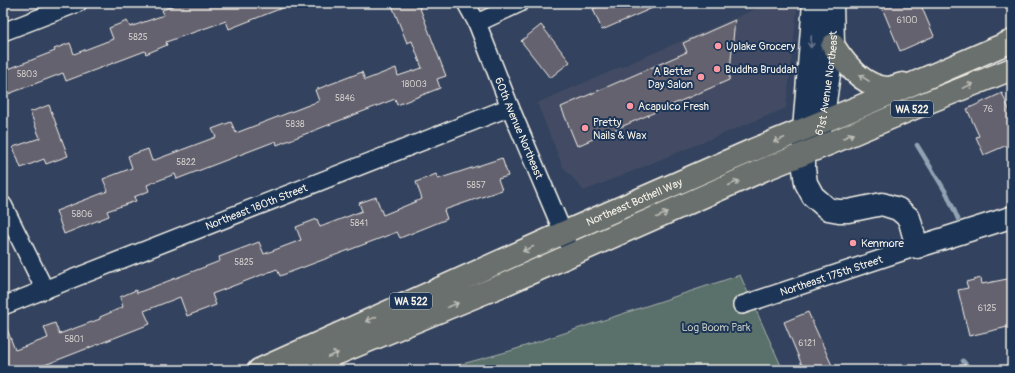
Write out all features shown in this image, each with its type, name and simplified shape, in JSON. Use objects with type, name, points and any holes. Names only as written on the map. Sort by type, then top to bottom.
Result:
[{"type":"main road","name":"61st Avenue Northeast","points":[[813,126],[814,3]]},
{"type":"main road","name":"61st Avenue Northeast","points":[[832,3],[833,45],[813,126],[804,176],[807,185],[813,196],[828,209],[848,211],[882,204],[898,209],[909,218],[917,247]]},
{"type":"main road","name":"Northeast Bothell Way","points":[[259,370],[753,150],[1012,41]]},
{"type":"main road","points":[[833,45],[849,67],[859,76],[872,84],[888,88],[927,78]]},
{"type":"main road","name":"Northeast Bothell Way","points":[[297,370],[503,285],[763,170],[808,153],[921,104],[1012,69]]},
{"type":"street","points":[[3,32],[78,3]]},
{"type":"street","name":"60th Avenue Northeast","points":[[466,3],[477,23],[510,107],[572,254]]},
{"type":"street","points":[[477,23],[520,3]]},
{"type":"street","name":"Northeast 180th Street","points":[[3,306],[510,107]]},
{"type":"street","points":[[3,205],[45,290]]},
{"type":"street","name":"Northeast 175th Street","points":[[742,305],[1012,217]]},
{"type":"shaded area","points":[[770,3],[798,3],[786,108],[584,191],[563,167],[537,103]]},
{"type":"green space","name":"Log Boom Park","points":[[740,275],[783,370],[440,370],[510,351]]},
{"type":"building","points":[[180,3],[292,4],[229,29],[226,21],[166,42],[167,45],[146,54],[145,51],[66,81],[63,73],[3,96],[3,71],[55,51],[54,49],[70,43],[74,54],[113,39],[109,28],[127,21],[130,27],[164,15],[162,10]]},
{"type":"building","points":[[391,3],[418,3],[446,76],[437,79],[440,88],[397,105],[395,99],[277,145],[276,141],[177,179],[175,174],[147,185],[149,191],[134,197],[136,201],[107,211],[109,216],[64,234],[56,211],[108,191],[103,179],[132,168],[128,156],[148,149],[152,161],[216,137],[212,129],[231,122],[236,133],[319,101],[315,90],[362,72],[365,80],[396,68],[398,76],[422,68],[412,41],[407,43]]},
{"type":"building","points":[[606,3],[664,3],[602,30],[593,9]]},
{"type":"building","points":[[880,3],[920,3],[934,36],[900,51]]},
{"type":"building","points":[[735,20],[729,80],[577,146],[561,107],[687,52],[683,43]]},
{"type":"building","points":[[541,25],[570,62],[550,78],[521,41]]},
{"type":"building","points":[[1002,93],[1012,116],[1012,143],[984,155],[976,137],[979,136],[967,109]]},
{"type":"building","points":[[49,105],[68,156],[46,164],[44,159],[21,168],[13,147],[40,138],[30,112]]},
{"type":"building","points":[[502,158],[508,176],[498,179],[502,190],[444,210],[447,219],[400,238],[397,232],[280,276],[277,269],[212,294],[216,305],[187,316],[180,297],[144,311],[150,324],[32,370],[3,370],[4,321],[15,350],[48,338],[44,327],[55,323],[59,334],[100,319],[100,317],[123,307],[120,297],[136,290],[137,293],[220,261],[219,257],[259,242],[264,254],[301,240],[296,227],[317,219],[320,227],[362,211],[359,203],[376,197],[383,215],[422,199],[416,182],[436,174],[438,179]]},
{"type":"building","points":[[981,278],[982,284],[1012,278],[1012,326],[969,336],[958,290],[968,288],[966,282]]},
{"type":"building","points":[[808,312],[834,370],[804,370],[784,322]]},
{"type":"waterway","points":[[917,145],[947,194],[958,219]]},
{"type":"waterway","points":[[963,361],[971,370]]},
{"type":"place","name":"Uplake Grocery","points":[[718,46]]},
{"type":"place","name":"Buddha Bruddah","points":[[717,69]]},
{"type":"place","name":"A Better Day Salon","points":[[701,77]]},
{"type":"place","name":"Acapulco Fresh","points":[[630,106]]},
{"type":"place","name":"Pretty Nails & Wax","points":[[585,128]]},
{"type":"place","name":"Kenmore","points":[[853,243]]}]
